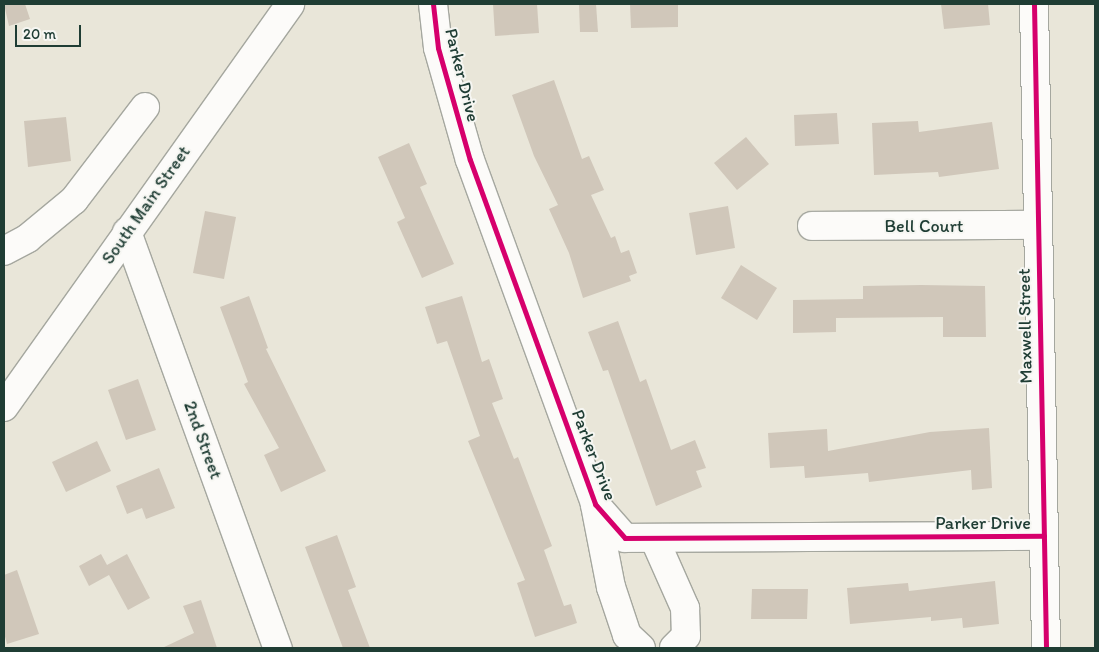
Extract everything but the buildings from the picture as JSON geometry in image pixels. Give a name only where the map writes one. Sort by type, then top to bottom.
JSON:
[{"type":"street","name":"South Main Street","points":[[4,406],[290,4]]},
{"type":"street","name":"Parker Drive","points":[[433,4],[438,48],[470,160],[595,504],[625,538],[1044,536]]},
{"type":"street","name":"Maxwell Street","points":[[1034,4],[1046,648]]},
{"type":"street","points":[[4,251],[28,238],[74,200],[145,107]]},
{"type":"street","name":"Bell Court","points":[[812,226],[1037,225]]},
{"type":"street","name":"2nd Street","points":[[128,232],[278,648]]},
{"type":"street","points":[[595,504],[611,587],[627,635],[641,648]]},
{"type":"street","points":[[654,538],[685,608],[686,636],[674,648]]},
{"type":"cycle path","points":[[433,4],[438,48],[470,160],[595,504],[625,538],[1044,536]]},
{"type":"cycle path","points":[[1034,4],[1046,648]]}]
